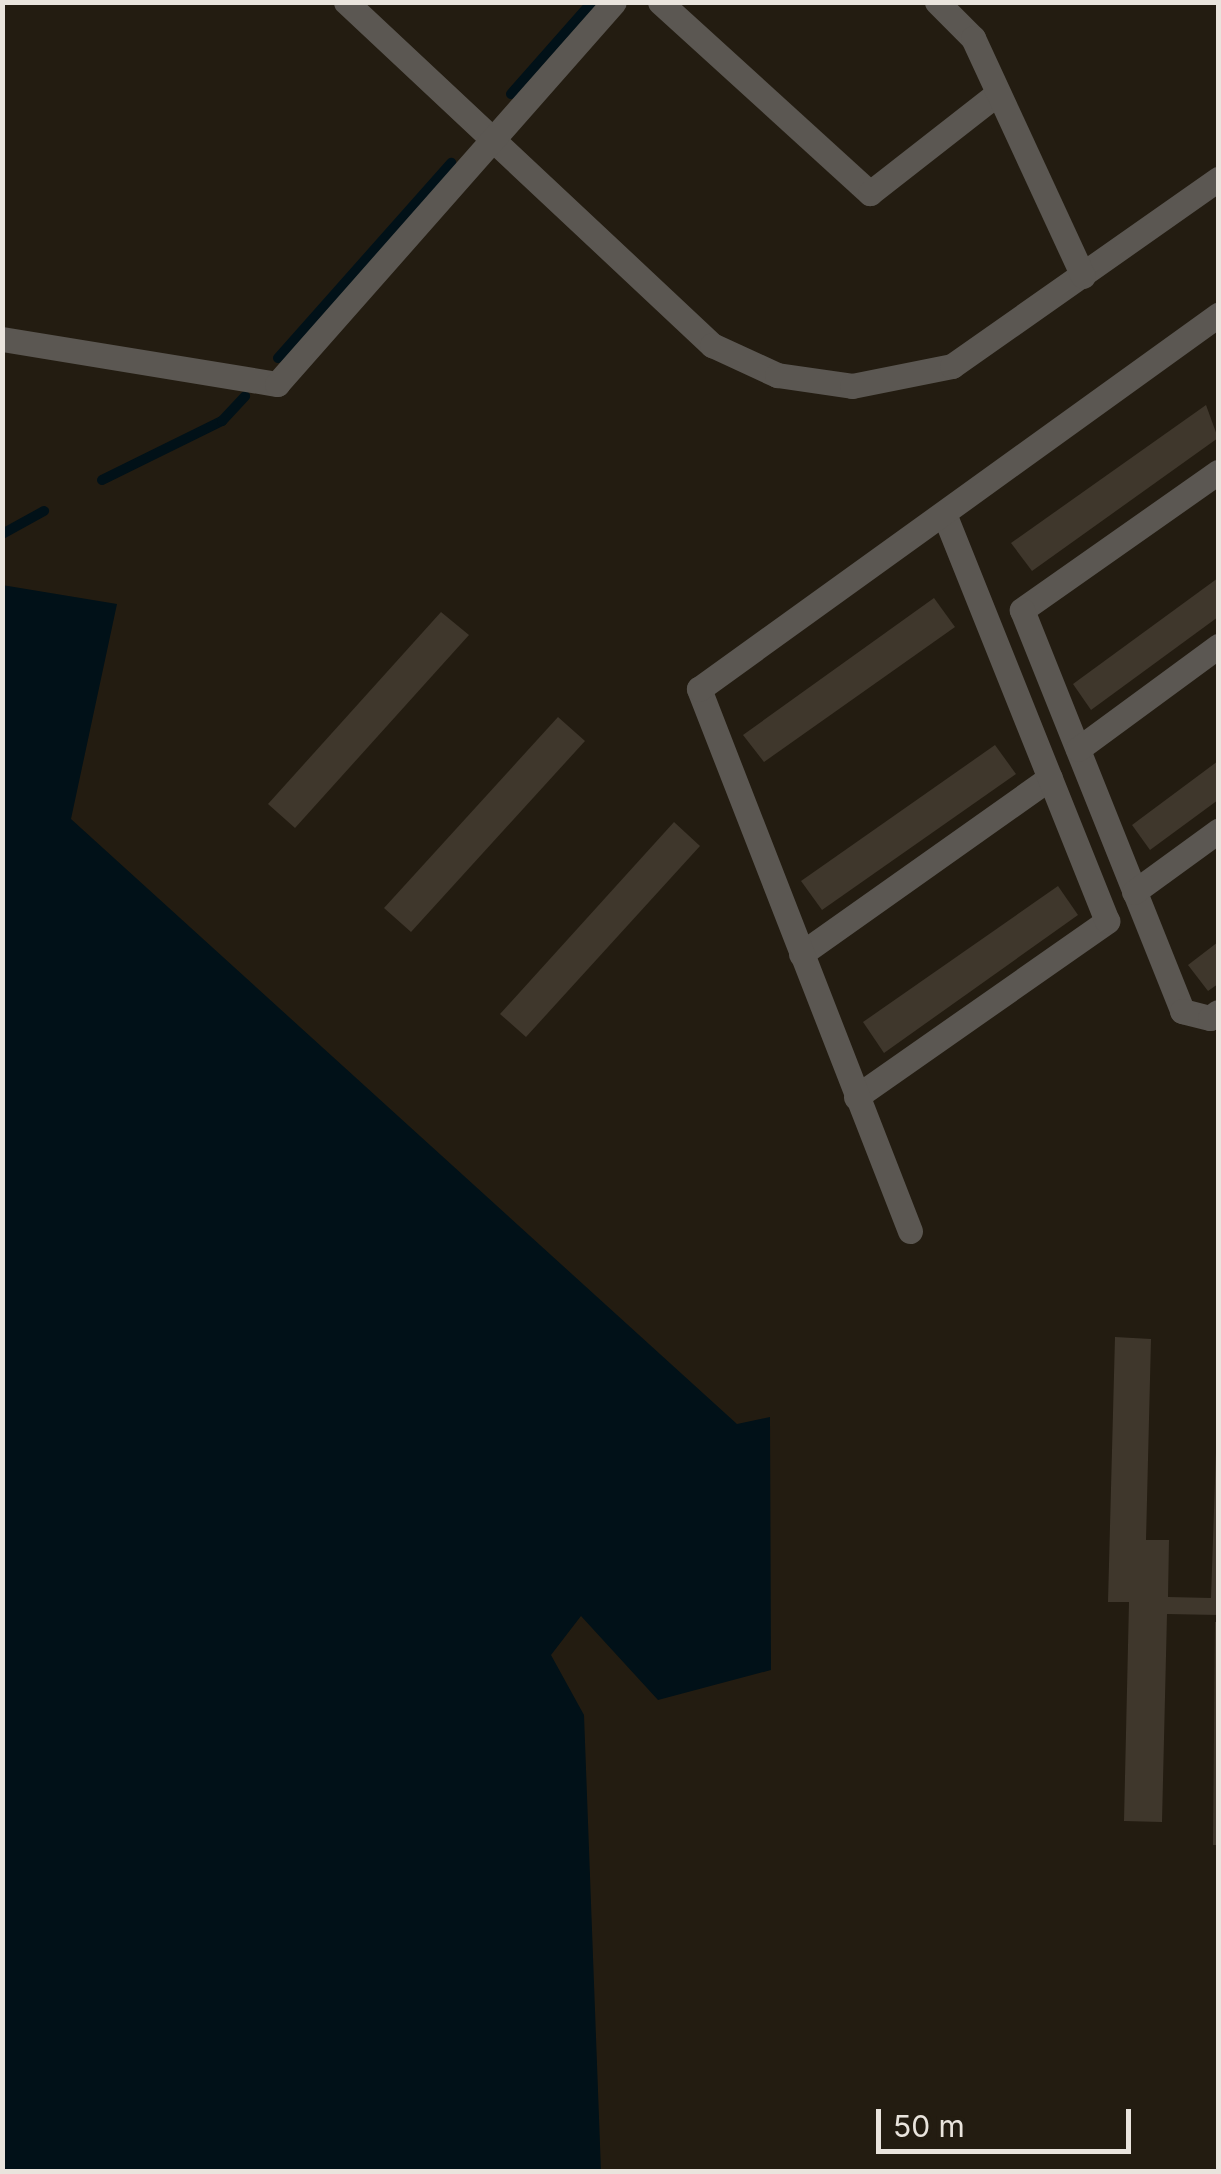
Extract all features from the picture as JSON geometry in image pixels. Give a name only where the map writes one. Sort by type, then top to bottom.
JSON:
[{"type":"street","points":[[346,2],[712,345],[776,375],[852,386],[952,366],[1218,179]]},
{"type":"street","points":[[2,339],[277,384],[491,135],[614,2]]},
{"type":"street","points":[[660,2],[870,193],[998,94]]},
{"type":"street","points":[[938,2],[974,38],[1084,276]]},
{"type":"street","points":[[910,1231],[698,690],[1216,324]]},
{"type":"street","points":[[1218,472],[1022,610],[1182,1011],[1210,1018],[1218,1012]]},
{"type":"street","points":[[856,1097],[1107,921],[944,514]]},
{"type":"street","points":[[1078,749],[1218,646]]},
{"type":"street","points":[[801,954],[1050,778]]},
{"type":"street","points":[[1134,892],[1218,832]]},
{"type":"shaded area","points":[[2,585],[117,604],[71,819],[737,1424],[770,1417],[771,1670],[658,1700],[581,1616],[551,1655],[584,1715],[601,2171],[3,2171]]},
{"type":"building","points":[[1206,405],[1218,438],[1032,571],[1011,543]]},
{"type":"building","points":[[1218,578],[1218,617],[1091,710],[1073,684]]},
{"type":"building","points":[[934,598],[955,627],[764,762],[743,735]]},
{"type":"building","points":[[441,612],[469,635],[295,828],[268,804]]},
{"type":"building","points":[[558,717],[585,741],[411,932],[384,908]]},
{"type":"building","points":[[995,745],[1016,774],[822,910],[801,881]]},
{"type":"building","points":[[1218,761],[1218,800],[1150,850],[1132,825]]},
{"type":"building","points":[[674,822],[700,846],[526,1037],[500,1014]]},
{"type":"building","points":[[1058,886],[1078,915],[884,1053],[863,1022]]},
{"type":"building","points":[[1218,942],[1218,984],[1208,991],[1188,965]]},
{"type":"building","points":[[1115,1337],[1151,1339],[1146,1540],[1169,1540],[1168,1597],[1211,1598],[1218,1393],[1218,1615],[1167,1614],[1162,1822],[1124,1821],[1129,1602],[1108,1602]]},
{"type":"building","points":[[1218,1622],[1218,1845],[1213,1845]]},
{"type":"waterway","points":[[511,94],[592,2]]},
{"type":"waterway","points":[[278,358],[451,163]]},
{"type":"waterway","points":[[102,480],[222,421],[245,396]]},
{"type":"waterway","points":[[2,534],[44,511]]}]
